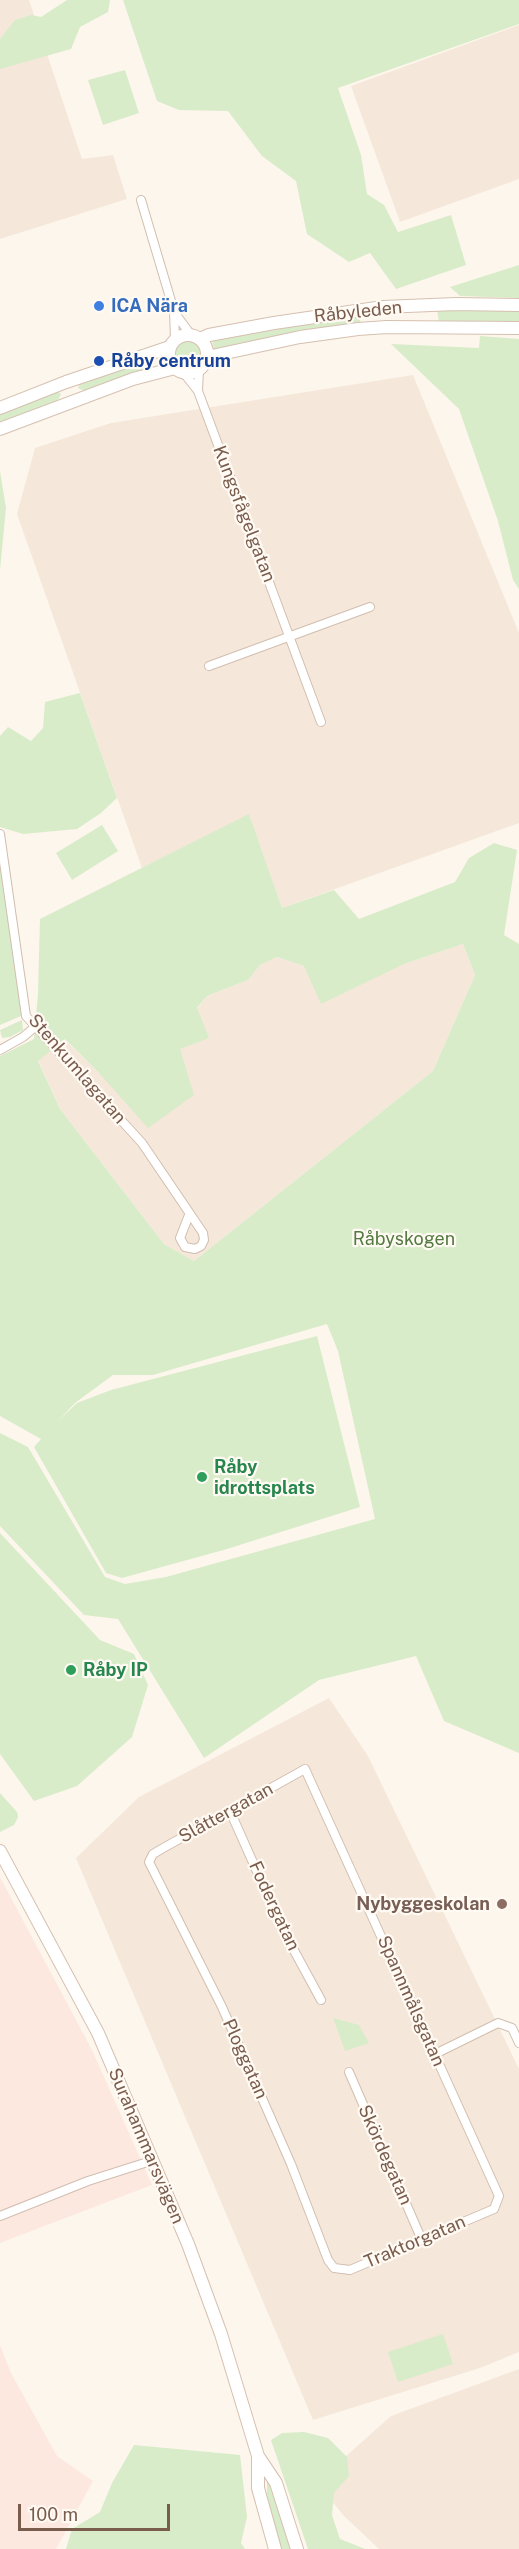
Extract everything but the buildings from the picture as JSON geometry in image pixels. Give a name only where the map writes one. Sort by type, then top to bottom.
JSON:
[{"type":"main road","name":"Råbyleden","points":[[0,408],[173,343],[182,336],[195,337],[383,307],[456,304],[519,305]]},
{"type":"main road","name":"Råbyleden","points":[[207,357],[300,337],[358,329],[387,327],[519,328]]},
{"type":"main road","points":[[0,429],[133,379],[179,370],[199,369],[207,357],[204,344],[195,337]]},
{"type":"main road","points":[[173,343],[170,357],[179,370]]},
{"type":"main road","name":"Surahammarsvägen","points":[[0,1851],[98,2033],[154,2160],[222,2334],[258,2456],[258,2488],[274,2549]]},
{"type":"main road","name":"Surahammarsvägen","points":[[258,2456],[276,2483],[297,2549]]},
{"type":"street","points":[[141,200],[174,311],[173,343]]},
{"type":"street","points":[[174,311],[195,337]]},
{"type":"street","name":"Kungsfågelgatan","points":[[198,391],[199,369]]},
{"type":"street","name":"Kungsfågelgatan","points":[[179,370],[198,391],[291,636],[321,722]]},
{"type":"street","points":[[209,666],[370,607]]},
{"type":"street","name":"Stenkumlagatan","points":[[0,834],[26,1016],[142,1143],[189,1215]]},
{"type":"street","points":[[0,1050],[23,1037],[34,1027]]},
{"type":"street","name":"Spannmålsgatan","points":[[303,1770],[305,1769],[499,2196],[498,2203]]},
{"type":"street","name":"Slåttergatan","points":[[150,1858],[165,1847],[303,1770]]},
{"type":"street","name":"Fodergatan","points":[[230,1811],[284,1932],[321,2000]]},
{"type":"street","name":"Ploggatan","points":[[150,1858],[149,1866],[206,1975],[247,2063],[332,2265]]},
{"type":"street","points":[[435,2054],[498,2023],[512,2028],[519,2043]]},
{"type":"street","name":"Skördegatan","points":[[349,2072],[421,2238]]},
{"type":"street","points":[[0,2216],[88,2181],[154,2160]]},
{"type":"street","name":"Traktorgatan","points":[[332,2265],[340,2271],[350,2270],[494,2209],[498,2203]]},
{"type":"shaded area","points":[[0,0],[29,0],[82,159],[113,155],[127,199],[0,239]]},
{"type":"shaded area","points":[[519,25],[519,179],[400,222],[351,86]]},
{"type":"shaded area","points":[[413,375],[519,633],[519,823],[282,908],[249,815],[142,868],[17,514],[35,448],[111,423]]},
{"type":"shaded area","points":[[463,944],[475,975],[433,1071],[194,1261],[164,1244],[60,1109],[38,1060],[64,1039],[100,1074],[180,1049],[197,1009],[207,996],[248,980],[260,965],[277,957],[304,966],[404,964]]},
{"type":"shaded area","points":[[329,1698],[368,1756],[519,2069],[519,2352],[480,2368],[313,2420],[76,1858],[139,1797]]},
{"type":"shaded area","points":[[0,1877],[92,2050],[152,2185],[0,2243]]},
{"type":"shaded area","points":[[0,2345],[11,2373],[57,2456],[93,2481],[56,2549],[0,2549]]},
{"type":"shaded area","points":[[519,2369],[519,2549],[379,2549],[344,2516],[326,2494],[335,2466],[391,2416]]},
{"type":"green space","points":[[67,0],[110,0],[108,12],[80,27],[71,49],[0,69],[0,39],[15,20],[31,15],[41,17]]},
{"type":"green space","points":[[123,0],[519,0],[519,24],[338,88],[361,155],[367,194],[384,205],[398,232],[451,215],[466,265],[396,289],[370,253],[349,262],[307,234],[296,181],[262,156],[228,111],[179,110],[157,101]]},
{"type":"green space","points":[[125,70],[139,113],[103,125],[88,80]]},
{"type":"green space","points":[[519,265],[519,298],[460,296],[450,287]]},
{"type":"green space","points":[[437,309],[519,310],[519,324],[439,322]]},
{"type":"green space","points":[[359,314],[361,325],[214,351],[212,340],[265,328]]},
{"type":"green space","points":[[480,336],[519,339],[519,589],[513,580],[498,521],[459,409],[391,344],[479,348]]},
{"type":"green space","points":[[188,340],[198,344],[202,354],[198,364],[188,368],[178,364],[174,354],[178,344]]},
{"type":"green space","points":[[141,361],[145,370],[84,391],[78,388],[80,382]]},
{"type":"green space","points":[[56,390],[61,394],[58,400],[0,423],[0,412]]},
{"type":"green space","points":[[0,471],[6,508],[0,570]]},
{"type":"green space","points":[[80,693],[117,798],[101,813],[77,829],[23,834],[0,827],[0,736],[8,727],[31,741],[43,728],[45,702]]},
{"type":"green space","name":"Råbyskogen","points":[[249,814],[282,908],[334,890],[359,919],[455,882],[469,858],[494,843],[517,850],[504,935],[519,944],[519,1753],[444,1721],[416,1656],[319,1680],[204,1758],[118,1619],[84,1615],[0,1526],[0,1433],[28,1447],[105,1577],[125,1584],[166,1577],[375,1519],[338,1351],[327,1324],[153,1375],[113,1375],[75,1403],[58,1421],[77,1403],[111,1390],[317,1336],[360,1507],[227,1549],[122,1578],[106,1573],[34,1447],[41,1439],[0,1416],[0,1056],[34,1039],[40,919]],"holes":[[[463,944],[475,975],[433,1071],[194,1261],[164,1244],[60,1109],[38,1061],[65,1039],[148,1128],[194,1095],[180,1049],[209,1038],[197,1008],[207,996],[248,980],[260,965],[277,957],[304,966],[321,1004],[404,964]]]},
{"type":"green space","points":[[102,825],[118,851],[72,880],[56,853]]},
{"type":"green space","points":[[0,857],[21,991],[21,1016],[0,1025]]},
{"type":"green space","points":[[22,1020],[23,1030],[10,1037],[2,1038],[0,1030]]},
{"type":"green space","name":"Råby IP","points":[[0,1533],[100,1640],[134,1654],[148,1685],[132,1737],[77,1786],[34,1801],[0,1754]]},
{"type":"green space","points":[[0,1793],[17,1812],[18,1817],[14,1825],[0,1832]]},
{"type":"green space","points":[[333,2018],[359,2025],[369,2043],[345,2051]]},
{"type":"green space","points":[[443,2334],[453,2364],[398,2382],[388,2352]]},
{"type":"green space","points":[[304,2432],[328,2438],[347,2457],[349,2476],[334,2493],[332,2515],[340,2539],[365,2549],[308,2549],[271,2440],[282,2433]]},
{"type":"green space","points":[[134,2445],[240,2455],[247,2517],[241,2543],[245,2549],[66,2549],[72,2529],[100,2512],[112,2483]]},
{"type":"green space","points":[[267,2478],[291,2549],[281,2549],[267,2494]]},
{"type":"place","name":"ICA Nära","points":[[99,306]]},
{"type":"place","name":"Råby centrum","points":[[99,361]]},
{"type":"place","name":"Råby idrottsplats","points":[[202,1477]]},
{"type":"place","name":"Råby IP","points":[[71,1670]]},
{"type":"place","name":"Nybyggeskolan","points":[[502,1904]]}]
